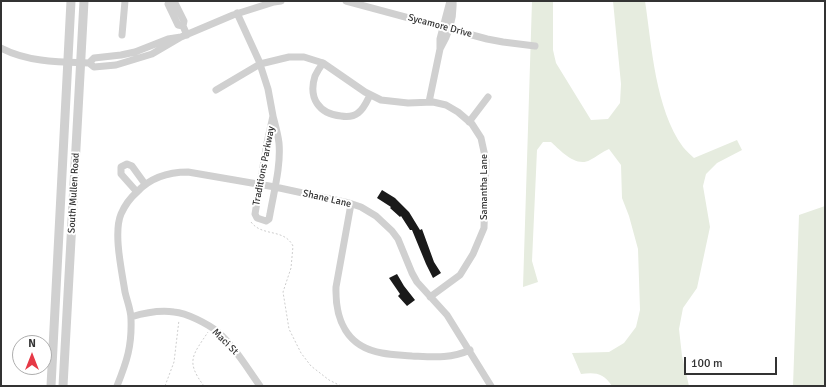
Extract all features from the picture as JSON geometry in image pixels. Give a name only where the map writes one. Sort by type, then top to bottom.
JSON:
[{"type":"street","name":"South Mullen Road","points":[[52,372],[71,1]]},
{"type":"street","name":"South Mullen Road","points":[[64,386],[85,63],[84,1]]},
{"type":"street","points":[[122,35],[125,1]]},
{"type":"street","points":[[169,1],[168,4],[178,25],[183,26]]},
{"type":"street","points":[[174,1],[184,21],[184,36]]},
{"type":"street","points":[[1,48],[23,57],[46,61],[85,63],[94,58],[136,55],[159,51],[184,36],[237,13],[281,1]]},
{"type":"street","name":"Sycamore Drive","points":[[346,1],[503,42],[535,46]]},
{"type":"street","points":[[429,102],[440,49],[445,40],[446,27],[453,11],[451,1]]},
{"type":"street","name":"Traditions Parkway","points":[[237,13],[260,64],[268,89],[279,143],[275,187],[269,219],[266,221],[260,220],[255,214],[259,184],[273,116]]},
{"type":"street","name":"Samantha Lane","points":[[216,90],[260,64],[289,57],[304,57],[323,63],[365,92],[381,100],[390,102],[429,102],[446,105],[458,112],[470,122],[481,138],[486,161],[484,228],[473,254],[460,275],[430,297]]},
{"type":"street","points":[[323,63],[315,75],[313,90],[314,99],[326,113],[348,117],[357,114],[363,109],[370,95]]},
{"type":"street","points":[[470,122],[488,97]]},
{"type":"street","points":[[137,192],[121,174],[121,167],[127,164],[132,166],[146,184]]},
{"type":"street","name":"Shane Lane","points":[[131,317],[125,292],[118,239],[120,215],[128,200],[146,184],[165,174],[177,172],[188,172],[275,187],[351,204],[361,207],[376,216],[398,239],[417,282],[447,315],[491,386]]},
{"type":"street","points":[[351,204],[336,287],[336,303],[339,320],[348,335],[365,347],[374,351],[388,354],[441,358],[456,356],[470,350]]},
{"type":"street","name":"Maci St","points":[[131,317],[146,312],[174,312],[201,321],[218,332],[238,354],[260,386]]},
{"type":"street","points":[[117,386],[128,359],[131,339],[131,317]]},
{"type":"street","points":[[52,372],[64,374]]},
{"type":"street","name":"South Mullen Road","points":[[51,386],[52,375]]},
{"type":"path","points":[[250,220],[257,229],[286,236],[292,244],[291,268],[284,292],[289,329],[301,353],[311,366],[329,380],[341,386]]},
{"type":"path","points":[[165,386],[174,362],[180,314]]},
{"type":"path","points":[[204,386],[197,377],[192,361],[193,355],[212,328]]},
{"type":"shaded area","points":[[532,1],[553,1],[553,50],[556,63],[591,120],[608,119],[620,103],[621,84],[613,1],[645,1],[656,77],[666,114],[683,147],[694,158],[737,140],[742,150],[717,163],[706,174],[703,186],[710,227],[697,288],[683,308],[679,329],[682,356],[689,386],[612,386],[606,378],[599,374],[581,374],[572,353],[609,352],[624,343],[636,327],[640,310],[638,249],[629,216],[622,198],[621,165],[609,149],[585,162],[574,160],[551,142],[543,142],[537,150],[532,261],[538,282],[523,287]]},
{"type":"shaded area","points":[[825,206],[825,386],[793,386],[799,215]]},
{"type":"building","points":[[382,190],[395,198],[409,212],[420,230],[422,229],[434,262],[441,273],[433,278],[412,230],[410,230],[401,216],[400,217],[390,208],[391,207],[377,198]]},
{"type":"building","points":[[397,274],[415,300],[407,306],[398,296],[400,294],[389,278]]}]
